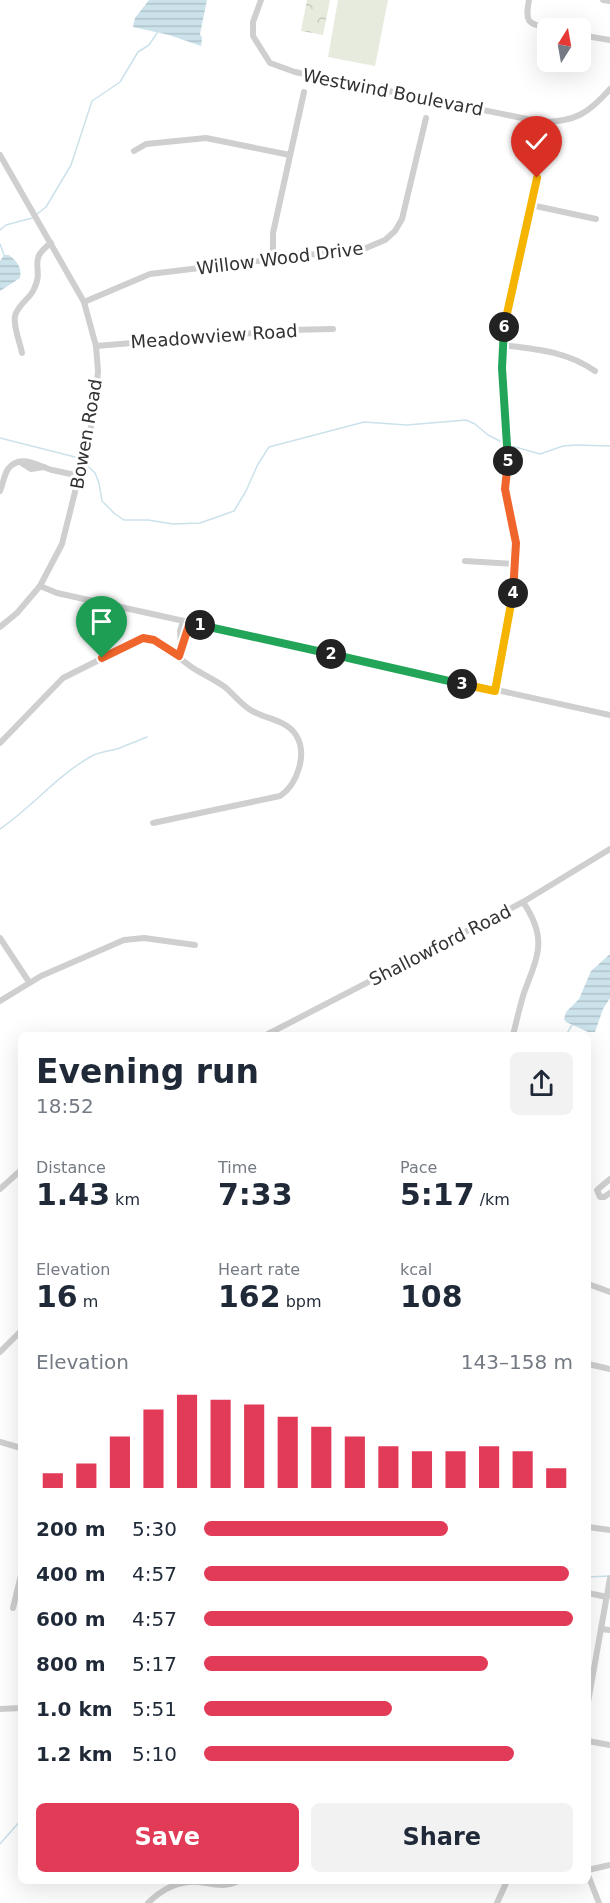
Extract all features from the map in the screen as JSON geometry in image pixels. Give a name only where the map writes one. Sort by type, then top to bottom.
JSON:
[{"type":"street","name":"Westwind Boulevard","points":[[261,0],[253,22],[253,36],[270,63],[295,72],[542,122],[557,122],[589,111],[610,89]]},
{"type":"street","points":[[529,0],[526,14],[528,20],[537,26]]},
{"type":"street","points":[[603,0],[610,1]]},
{"type":"street","points":[[591,37],[610,40]]},
{"type":"street","points":[[273,260],[273,233],[304,92]]},
{"type":"street","name":"Willow Wood Drive","points":[[84,302],[150,274],[366,248],[380,243],[390,236],[405,213],[426,118]]},
{"type":"street","points":[[134,151],[146,144],[206,138],[290,155]]},
{"type":"street","points":[[495,691],[516,564],[515,531],[505,489],[509,453],[502,345],[542,153]]},
{"type":"street","name":"Bowen Road","points":[[0,627],[17,613],[40,586],[62,544],[80,476],[96,397],[98,371],[96,346],[84,302],[1,160]]},
{"type":"street","points":[[531,205],[596,219]]},
{"type":"street","points":[[22,353],[15,322],[16,314],[22,303],[34,291],[38,280],[39,253],[51,243]]},
{"type":"street","name":"Meadowview Road","points":[[96,346],[290,330],[333,329]]},
{"type":"street","points":[[502,345],[559,353],[578,360],[595,371]]},
{"type":"street","points":[[0,491],[7,470],[20,462],[31,469],[45,467],[80,476]]},
{"type":"street","points":[[465,561],[516,564]]},
{"type":"street","points":[[40,586],[183,621],[610,715]]},
{"type":"street","points":[[181,647],[180,631],[183,621]]},
{"type":"street","points":[[179,656],[190,622]]},
{"type":"street","points":[[0,743],[63,678],[134,641],[148,638],[225,687],[250,709],[288,726],[298,739],[301,755],[294,781],[280,796],[153,823]]},
{"type":"street","name":"Shallowford Road","points":[[272,1032],[523,902],[610,849]]},
{"type":"street","points":[[514,1032],[519,1008],[536,965],[538,952],[536,925],[523,902]]},
{"type":"street","points":[[0,938],[29,982]]},
{"type":"street","points":[[0,1001],[29,982],[124,940],[144,938],[195,945]]},
{"type":"street","points":[[0,1190],[18,1173]]},
{"type":"street","points":[[610,1179],[597,1190],[600,1197],[610,1193]]},
{"type":"street","points":[[591,1285],[610,1292]]},
{"type":"street","points":[[0,1352],[18,1334]]},
{"type":"street","points":[[591,1365],[610,1369]]},
{"type":"street","points":[[0,1442],[18,1447]]},
{"type":"street","points":[[591,1527],[610,1530]]},
{"type":"street","points":[[591,1685],[610,1578]]},
{"type":"street","points":[[14,1608],[18,1589]]},
{"type":"street","points":[[591,1593],[607,1596]]},
{"type":"street","points":[[601,1629],[610,1630]]},
{"type":"street","points":[[0,1708],[18,1708]]},
{"type":"street","points":[[591,1742],[610,1745]]},
{"type":"street","points":[[591,1869],[610,1865]]},
{"type":"street","points":[[591,1883],[599,1903]]},
{"type":"street","points":[[148,1903],[174,1884]]},
{"type":"street","points":[[497,1903],[506,1884]]},
{"type":"green space","points":[[307,0],[330,0],[323,35],[301,31]]},
{"type":"green space","points":[[338,0],[388,0],[375,66],[328,57]]},
{"type":"water","points":[[149,0],[207,0],[200,34],[201,46],[169,35],[133,27],[135,18]]},
{"type":"water","points":[[4,255],[9,255],[18,265],[20,278],[0,291],[0,261]]},
{"type":"water","points":[[610,954],[610,998],[603,1009],[595,1032],[588,1032],[564,1019],[566,1012],[579,999],[591,971]]},
{"type":"waterway","points":[[36,215],[46,207],[71,165],[92,101],[120,82],[138,52],[149,45],[157,33]]},
{"type":"waterway","points":[[0,230],[6,225],[32,218]]},
{"type":"waterway","points":[[0,244],[4,255]]},
{"type":"waterway","points":[[85,463],[95,473],[102,501],[124,520],[148,520],[173,524],[200,523],[234,511],[269,447],[364,422],[407,425],[466,420],[504,443]]},
{"type":"waterway","points":[[0,438],[81,460]]},
{"type":"waterway","points":[[512,446],[540,454],[563,446],[610,446]]},
{"type":"waterway","points":[[0,829],[67,773],[90,757],[147,737]]},
{"type":"waterway","points":[[568,1032],[572,1025]]},
{"type":"waterway","points":[[591,1577],[609,1576]]},
{"type":"waterway","points":[[0,1844],[18,1823]]},
{"type":"route","points":[[102,658],[143,638],[154,640],[179,656],[190,622],[495,691],[514,588],[516,564],[515,531],[505,489],[509,453],[502,345],[537,178]]}]
